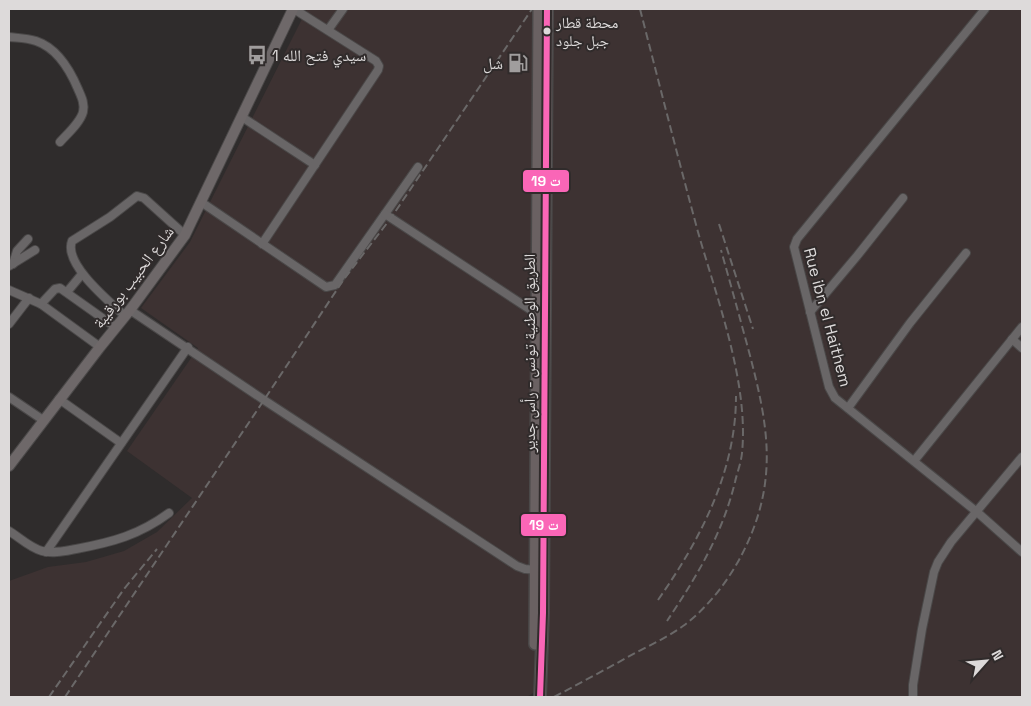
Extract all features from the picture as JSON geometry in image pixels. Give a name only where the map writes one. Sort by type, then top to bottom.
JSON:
[{"type":"main road","name":"شارع الحبيب بورقيبة","points":[[11,458],[128,313],[185,235],[294,9]]},
{"type":"main road","name":"الطريق الوطنية تونس - رأس جدير","points":[[539,9],[541,316]]},
{"type":"main road","name":"الطريق الوطنية تونس - رأس جدير","points":[[540,697],[541,316],[547,9]]},
{"type":"main road","name":"الطريق الوطنية تونس - رأس جدير","points":[[534,697],[539,570]]},
{"type":"street","points":[[262,244],[379,66],[376,61],[294,9]]},
{"type":"street","points":[[328,30],[343,9]]},
{"type":"street","name":"Rue ibn el Haithem","points":[[985,9],[797,239],[794,252],[831,393],[978,512],[1022,552]]},
{"type":"street","points":[[9,37],[34,40],[51,49],[67,66],[73,76],[83,100],[83,112],[60,142]]},
{"type":"street","points":[[242,117],[315,165]]},
{"type":"street","points":[[201,202],[326,287],[330,287],[335,285],[418,167]]},
{"type":"street","points":[[185,235],[144,198],[138,196],[110,217],[72,241],[71,244],[74,258],[82,274],[128,313],[188,347],[267,402],[518,566],[539,570]]},
{"type":"street","points":[[810,312],[903,198]]},
{"type":"street","points":[[385,214],[541,316]]},
{"type":"street","points":[[11,265],[18,251],[28,239]]},
{"type":"street","points":[[11,265],[34,250]]},
{"type":"street","points":[[848,408],[910,323],[966,253]]},
{"type":"street","points":[[67,292],[82,274]]},
{"type":"street","points":[[41,304],[55,289],[60,288],[116,327]]},
{"type":"street","points":[[9,290],[41,304],[100,347]]},
{"type":"street","points":[[9,324],[29,298]]},
{"type":"street","points":[[914,461],[1022,327]]},
{"type":"street","points":[[1012,339],[1022,348]]},
{"type":"street","points":[[46,552],[188,347]]},
{"type":"street","points":[[9,397],[43,420]]},
{"type":"street","points":[[58,399],[121,443]]},
{"type":"street","points":[[913,697],[913,685],[934,572],[942,554],[1022,457]]},
{"type":"street","points":[[9,531],[39,550],[46,552],[71,550],[130,536],[152,526],[169,513]]},
{"type":"shaded area","points":[[307,9],[1022,9],[1022,697],[543,697],[542,687],[527,697],[9,697],[9,581],[48,567],[86,562],[124,551],[157,532],[192,498],[127,451],[198,348],[141,308],[190,242]]},
{"type":"railway","points":[[65,697],[344,279],[391,218],[532,9]]},
{"type":"railway","points":[[640,9],[698,232],[730,341],[741,398],[743,426],[741,460],[723,520],[698,571],[667,621]]},
{"type":"railway","points":[[719,224],[753,329]]},
{"type":"railway","points":[[554,697],[667,637],[683,626],[707,604],[728,578],[752,532],[761,506],[765,480],[767,455],[765,430],[748,348],[721,250]]},
{"type":"railway","points":[[658,600],[688,554],[713,504],[730,452],[736,396]]},
{"type":"railway","points":[[49,697],[124,589],[157,549]]},
{"type":"transit line","points":[[540,697],[543,613],[547,9]]},
{"type":"place","name":"محطة قطار جبل جلود","points":[[547,31]]},
{"type":"place","name":"سيدي فتح الله 1","points":[[257,55]]},
{"type":"place","name":"شل","points":[[518,63]]}]
